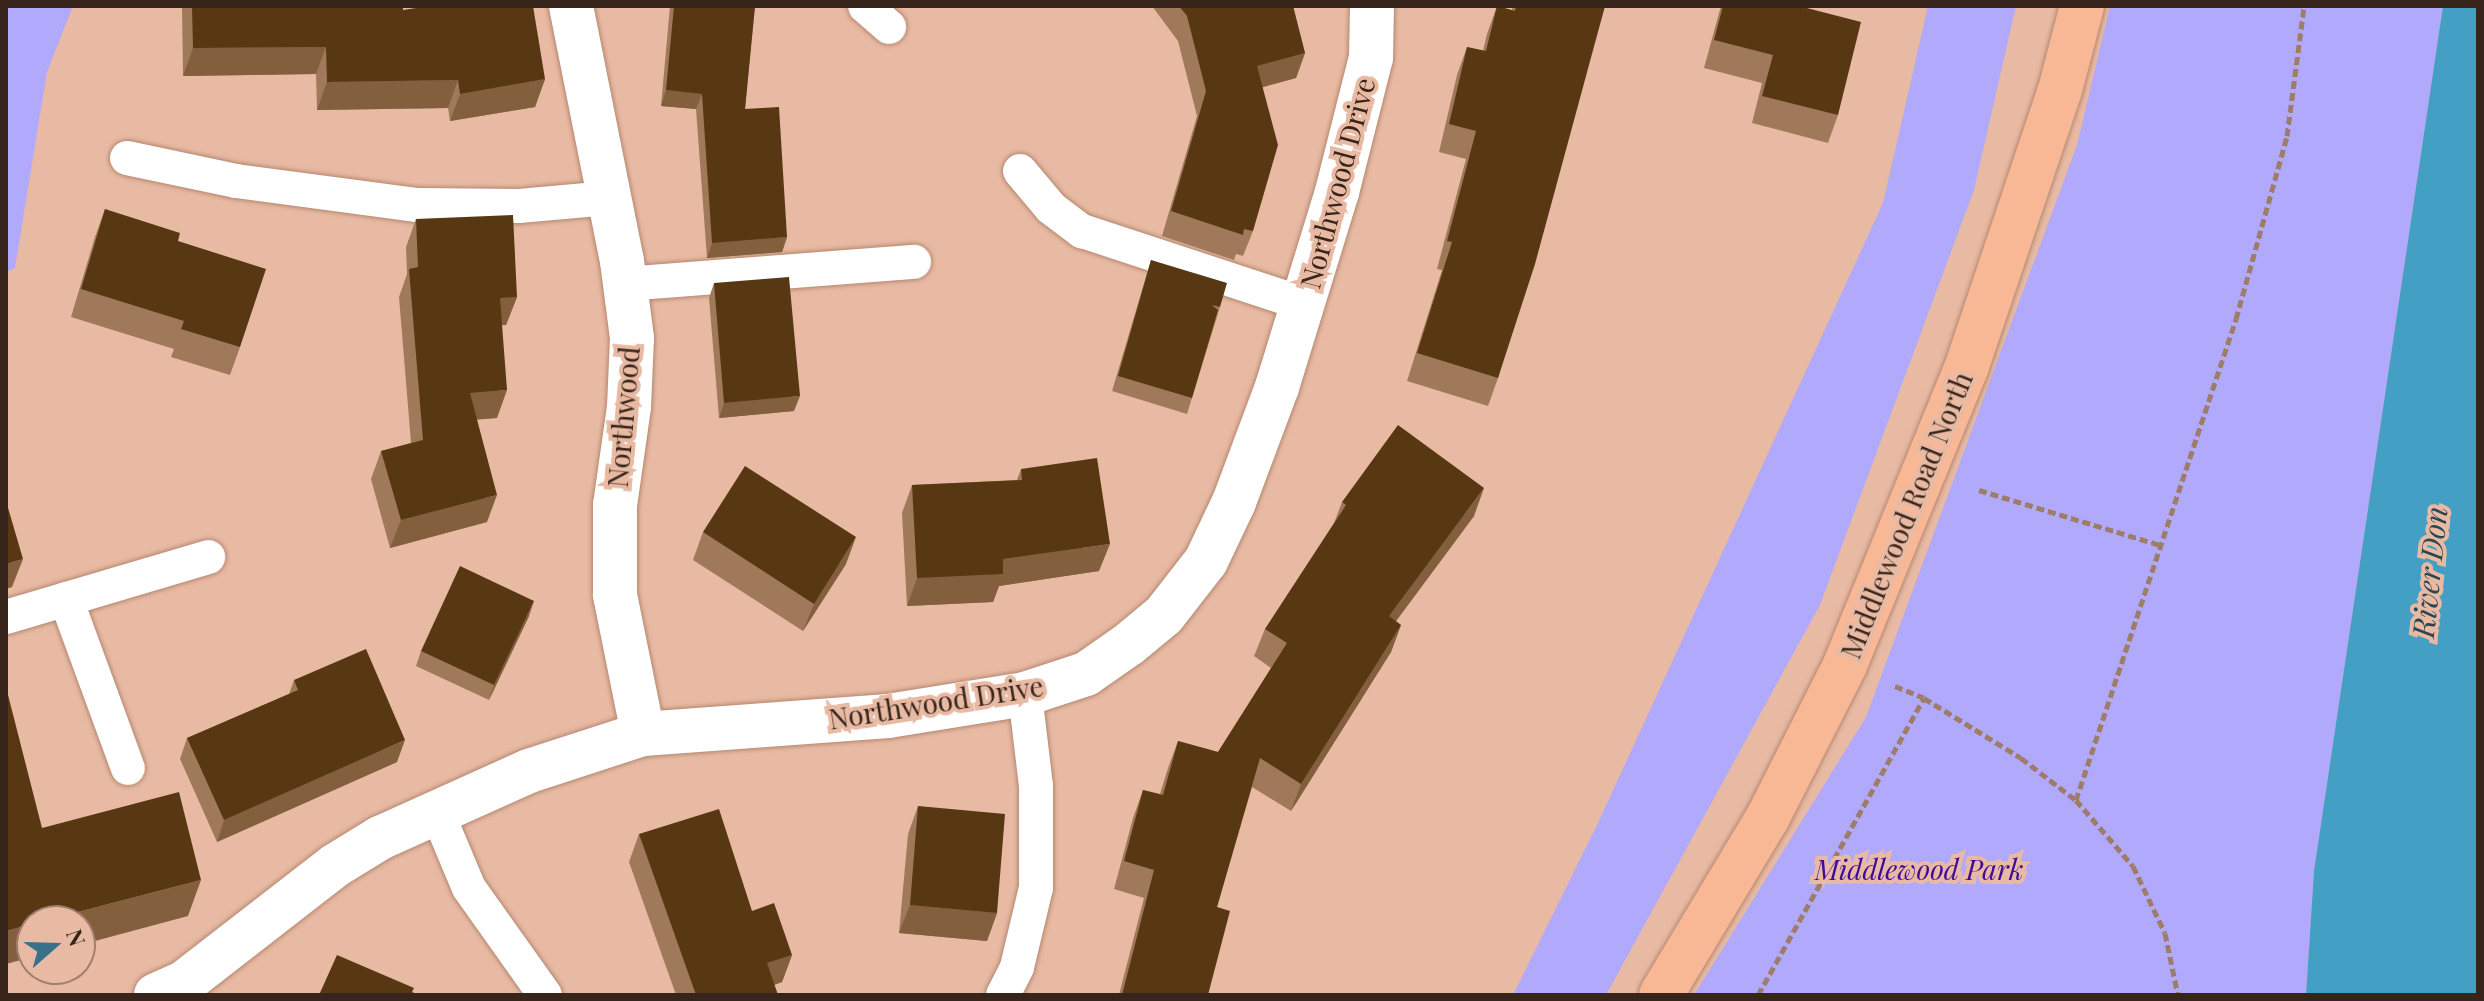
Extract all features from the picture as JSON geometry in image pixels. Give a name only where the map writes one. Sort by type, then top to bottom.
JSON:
[{"type":"main road","name":"Middlewood Road North","points":[[1661,995],[1768,817],[1845,665],[1966,369],[2060,90],[2082,6]]},
{"type":"street","name":"Northwood","points":[[571,6],[625,284],[631,352],[615,505],[615,595],[643,734]]},
{"type":"street","name":"Northwood Drive","points":[[156,995],[185,982],[242,942],[336,865],[437,812],[529,771],[643,734],[888,716],[1025,694],[1086,674],[1129,644],[1164,615],[1206,561],[1234,502],[1304,304],[1371,58],[1372,6]]},
{"type":"lane","points":[[127,158],[236,181],[417,205],[519,206],[609,198]]},
{"type":"lane","points":[[1020,171],[1051,208],[1082,231],[1304,304]]},
{"type":"lane","points":[[625,284],[914,262]]},
{"type":"lane","points":[[6,617],[208,557]]},
{"type":"lane","points":[[66,599],[128,768]]},
{"type":"lane","points":[[1003,995],[1017,967],[1036,888],[1036,786],[1025,694]]},
{"type":"lane","points":[[437,812],[469,888],[545,995]]},
{"type":"path","points":[[2076,800],[2236,319],[2287,136],[2304,6]]},
{"type":"path","points":[[1924,473],[2160,545]]},
{"type":"path","points":[[1845,665],[1924,698],[2076,800],[2133,866],[2165,933],[2178,995]]},
{"type":"path","points":[[1758,995],[1924,698]]},
{"type":"green space","points":[[6,6],[73,6],[47,72],[15,268],[6,272]]},
{"type":"green space","points":[[1928,6],[2016,6],[1974,190],[1820,605],[1606,995],[1513,995],[1598,823],[1883,203]]},
{"type":"green space","name":"Middlewood Park","points":[[2110,6],[2443,6],[2314,871],[2306,995],[1694,995],[1866,717],[2077,145]]},
{"type":"water","name":"River Don","points":[[2443,6],[2478,6],[2478,995],[2306,995],[2314,871]]},
{"type":"building","points":[[192,6],[403,6],[403,10],[429,6],[533,6],[545,79],[460,94],[458,80],[327,82],[326,47],[193,48]]},
{"type":"building","points":[[674,6],[755,6],[745,109],[779,107],[787,237],[712,243],[702,94],[666,90]]},
{"type":"building","points":[[1179,6],[1293,6],[1305,53],[1257,66],[1278,145],[1253,231],[1244,229],[1243,235],[1171,211],[1206,91],[1187,16]]},
{"type":"building","points":[[1497,6],[1515,11],[1516,6],[1605,6],[1535,264],[1498,378],[1417,353],[1452,242],[1447,241],[1476,131],[1449,124],[1467,47],[1486,51]]},
{"type":"building","points":[[1723,6],[1799,6],[1861,22],[1838,115],[1762,96],[1773,55],[1714,40]]},
{"type":"building","points":[[105,209],[180,233],[178,241],[266,269],[240,347],[181,329],[184,321],[81,289]]},
{"type":"building","points":[[513,215],[517,297],[500,298],[507,390],[470,393],[497,495],[401,520],[381,451],[423,440],[409,269],[418,267],[416,219]]},
{"type":"building","points":[[1151,260],[1227,283],[1220,307],[1212,305],[1218,310],[1192,398],[1118,376]]},
{"type":"building","points":[[789,277],[800,396],[724,403],[714,283]]},
{"type":"building","points":[[1398,425],[1484,488],[1389,616],[1401,625],[1301,784],[1260,758],[1217,907],[1230,911],[1208,995],[1122,995],[1154,870],[1124,861],[1143,790],[1163,795],[1178,741],[1218,752],[1287,643],[1265,629],[1346,505],[1342,502]]},
{"type":"building","points":[[1097,458],[1110,544],[1003,559],[1003,574],[917,578],[912,485],[1022,480],[1021,469]]},
{"type":"building","points":[[745,466],[856,537],[814,604],[703,532]]},
{"type":"building","points":[[6,501],[23,559],[6,564]]},
{"type":"building","points":[[460,566],[534,601],[494,685],[421,651]]},
{"type":"building","points":[[366,649],[405,740],[224,820],[187,738],[298,690],[294,680]]},
{"type":"building","points":[[6,687],[42,828],[179,792],[201,880],[96,907],[16,905],[16,928],[6,931]]},
{"type":"building","points":[[918,806],[1005,814],[997,913],[910,905]]},
{"type":"building","points":[[719,809],[752,911],[774,903],[792,955],[767,963],[778,995],[696,995],[639,834]]},
{"type":"building","points":[[337,955],[414,988],[412,992],[419,995],[319,995]]}]
